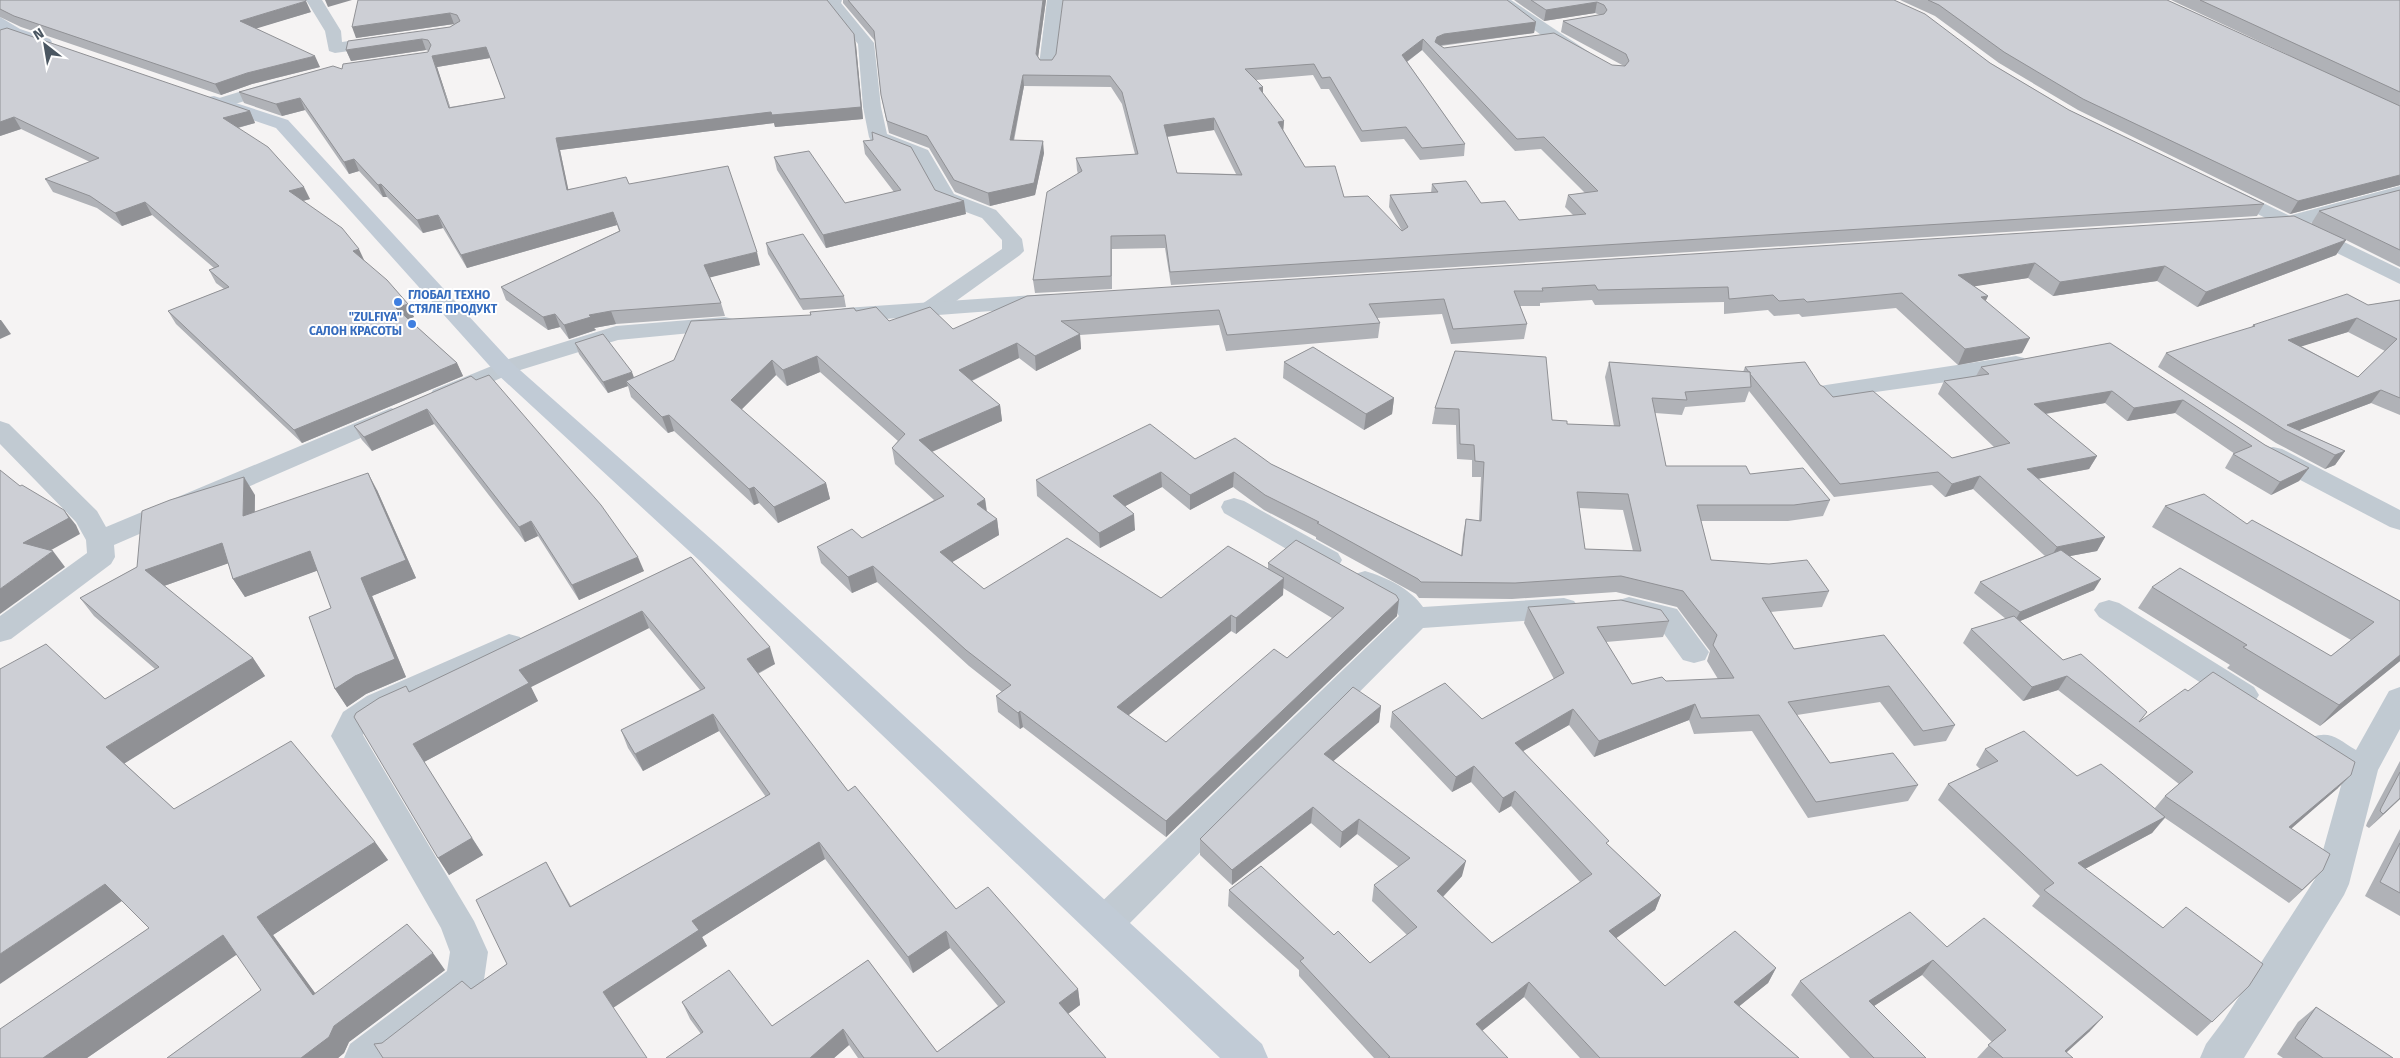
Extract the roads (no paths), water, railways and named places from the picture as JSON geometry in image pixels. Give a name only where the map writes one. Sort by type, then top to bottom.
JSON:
[{"type":"main road","points":[[5,30],[70,51]]},
{"type":"main road","points":[[193,94],[282,124],[504,368],[697,560],[1105,923],[1248,1058]]},
{"type":"street","points":[[314,0],[314,3],[334,31],[336,56],[399,39]]},
{"type":"street","points":[[834,0],[833,3],[866,43],[872,107],[878,137],[921,154],[946,198],[989,214],[1012,239],[1013,251],[930,309]]},
{"type":"street","points":[[1047,65],[1055,0]]},
{"type":"street","points":[[1501,0],[1547,32],[1593,58]]},
{"type":"street","points":[[1526,41],[1568,24]]},
{"type":"street","points":[[222,103],[259,90],[294,81]]},
{"type":"street","points":[[2211,184],[2400,277]]},
{"type":"street","points":[[2240,225],[2289,222],[2400,192]]},
{"type":"street","points":[[822,317],[1069,300]]},
{"type":"street","points":[[100,540],[504,368],[616,333],[743,323]]},
{"type":"street","points":[[1826,392],[1961,373],[2039,359]]},
{"type":"street","points":[[0,429],[87,517],[100,540],[101,558],[0,631]]},
{"type":"street","points":[[2250,441],[2400,521]]},
{"type":"street","points":[[1234,507],[1405,603],[1415,618]]},
{"type":"street","points":[[1105,923],[1415,618],[1616,604],[1667,616],[1694,652]]},
{"type":"street","points":[[2109,610],[2269,711]]},
{"type":"street","points":[[364,1058],[465,980],[470,952],[456,922],[347,736],[354,721],[378,705],[540,631]]},
{"type":"street","points":[[2220,1058],[2238,1033],[2331,884],[2362,770],[2400,699]]},
{"type":"street","points":[[2303,733],[2362,770]]},
{"type":"place","name":"ГЛОБАЛ ТЕХНО СТЯЛЕ ПРОДУКТ","points":[[398,302]]},
{"type":"place","name":"\"ZULFIYA\" САЛОН КРАСОТЫ","points":[[412,324]]}]
